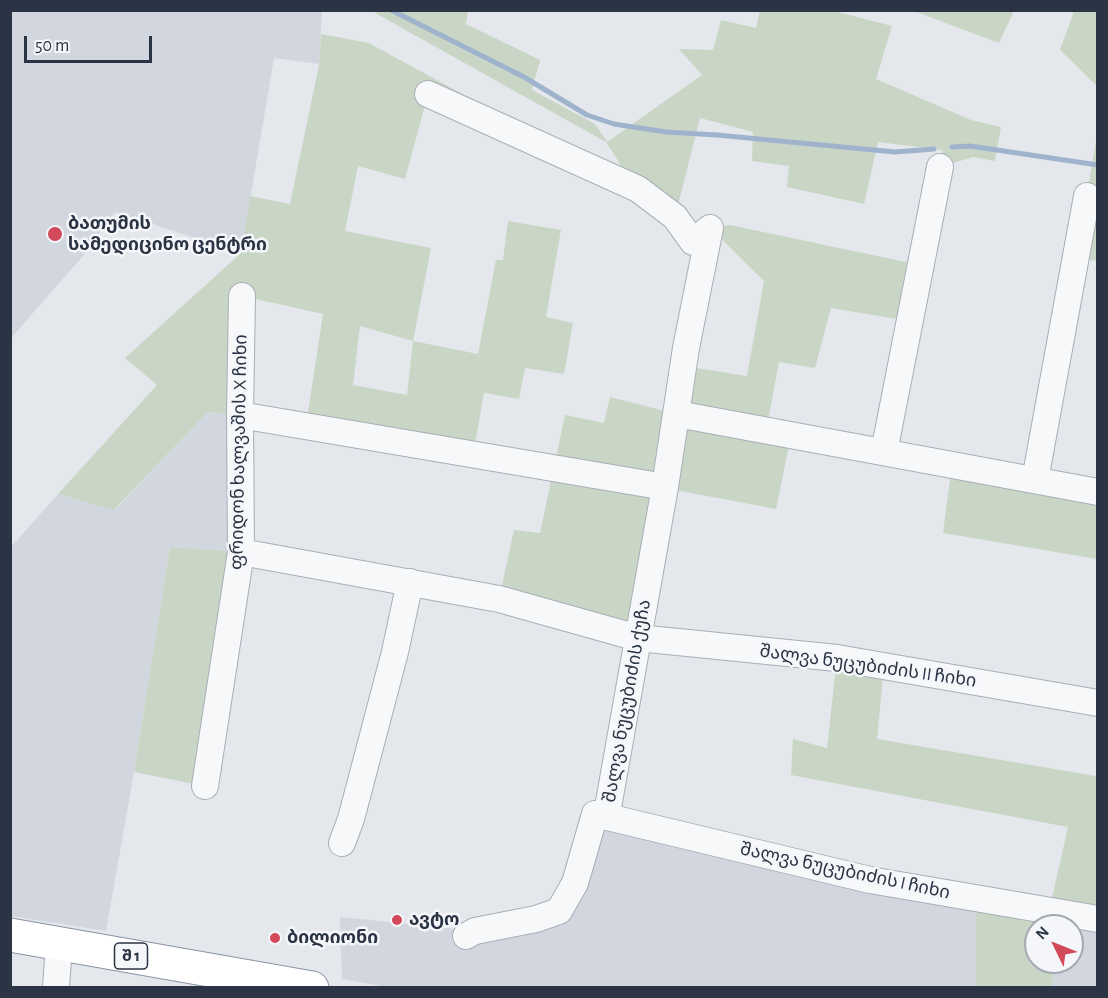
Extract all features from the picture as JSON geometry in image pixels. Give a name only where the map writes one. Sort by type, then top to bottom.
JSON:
[{"type":"highway","name":"შ 1","points":[[10,935],[59,943],[202,978],[312,987]]},
{"type":"street","name":"შალვა ნუცუბიძის ქუჩა","points":[[428,94],[638,189],[675,217],[693,242],[710,228],[686,348],[665,487],[607,813],[595,814],[575,883],[559,911],[536,919],[475,930],[466,936]]},
{"type":"street","points":[[884,453],[940,167]]},
{"type":"street","points":[[1035,480],[1087,196]]},
{"type":"street","name":"ფრიდონ ხალვაშის X ჩიხი","points":[[205,786],[241,552],[240,415],[243,296]]},
{"type":"street","points":[[677,414],[1098,492]]},
{"type":"street","points":[[240,415],[665,487]]},
{"type":"street","name":"შალვა ნუცუბიძის II ჩიხი","points":[[241,552],[499,599],[638,638],[837,658],[1098,703]]},
{"type":"street","points":[[342,843],[351,819],[395,652],[410,582]]},
{"type":"street","name":"შალვა ნუცუბიძის I ჩიხი","points":[[595,814],[870,880],[1098,919]]},
{"type":"street","points":[[56,987],[59,943]]},
{"type":"shaded area","points":[[11,11],[322,11],[319,64],[274,58],[241,253],[115,212],[83,256],[11,338]]},
{"type":"shaded area","points":[[208,412],[240,415],[241,552],[170,547],[106,931],[11,916],[11,547],[58,494],[115,510]]},
{"type":"shaded area","points":[[595,814],[976,898],[976,987],[388,987],[342,979],[340,917],[475,931],[559,911]]},
{"type":"shaded area","points":[[1084,917],[1097,919],[1097,987],[1051,988],[1054,974],[1084,974]]},
{"type":"green space","points":[[760,10],[834,11],[892,26],[876,79],[971,120],[1001,127],[995,161],[973,157],[940,167],[943,150],[878,142],[864,204],[787,187],[789,166],[752,161],[753,132],[700,118],[675,217],[428,94],[405,179],[358,166],[345,231],[431,248],[413,341],[478,354],[496,260],[503,260],[508,221],[561,230],[546,317],[573,323],[564,374],[525,368],[519,399],[484,393],[473,455],[306,426],[323,314],[243,296],[240,415],[208,412],[114,510],[58,494],[157,385],[125,358],[241,253],[250,196],[290,204],[319,65],[321,34],[369,43],[636,189],[606,142],[375,11],[468,11],[466,24],[540,60],[532,90],[595,124],[607,142],[702,75],[679,49],[713,50],[721,20],[756,28]],"holes":[[[360,326],[413,341],[407,395],[353,385]]]},
{"type":"green space","points":[[1014,10],[999,43],[914,11]]},
{"type":"green space","points":[[1074,11],[1097,11],[1097,86],[1060,50]]},
{"type":"green space","points":[[1097,135],[1097,261],[1076,258]]},
{"type":"green space","points":[[730,225],[920,265],[909,321],[831,308],[815,368],[779,362],[766,431],[791,436],[776,509],[665,488],[638,638],[499,599],[514,530],[540,533],[565,415],[604,423],[610,397],[677,414],[684,366],[747,376],[764,281],[710,228]]},
{"type":"green space","points":[[952,465],[1097,492],[1097,559],[943,533]]},
{"type":"green space","points":[[170,547],[241,552],[205,786],[134,772]]},
{"type":"green space","points":[[837,658],[884,666],[877,739],[1096,776],[1097,766],[1097,919],[1084,917],[1084,914],[1024,914],[1024,974],[1054,974],[1051,987],[976,987],[976,898],[1049,911],[1068,827],[791,775],[793,739],[827,748]]},
{"type":"waterway","points":[[391,10],[524,77],[587,115],[614,124],[666,132],[895,152],[934,149]]},
{"type":"waterway","points":[[952,147],[970,146],[1098,165]]},
{"type":"place","name":"ბათუმის სამედიცინო ცენტრი","points":[[55,234]]},
{"type":"place","name":"ავტო","points":[[397,920]]},
{"type":"place","name":"ბილიონი","points":[[275,938]]}]
